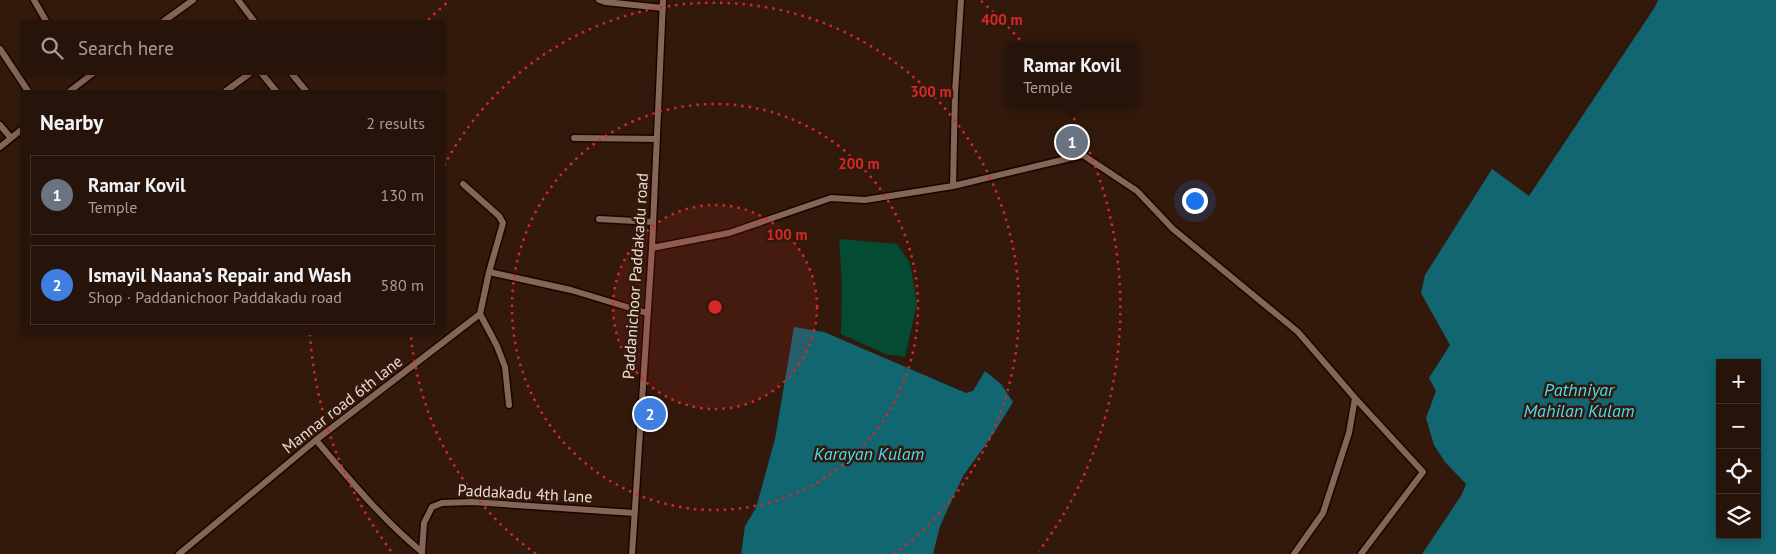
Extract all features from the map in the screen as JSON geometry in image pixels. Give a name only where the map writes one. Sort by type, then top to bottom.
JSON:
[{"type":"street","points":[[34,0],[45,20]]},
{"type":"street","points":[[165,20],[193,0]]},
{"type":"street","points":[[238,0],[253,20]]},
{"type":"street","points":[[599,0],[663,8]]},
{"type":"street","name":"Paddanichoor Paddakadu road","points":[[632,554],[652,248],[663,0]]},
{"type":"street","points":[[953,186],[955,94],[961,0]]},
{"type":"street","points":[[0,48],[27,90]]},
{"type":"street","points":[[227,90],[249,75]]},
{"type":"street","points":[[263,75],[275,90]]},
{"type":"street","points":[[293,75],[305,90]]},
{"type":"street","points":[[71,90],[83,76]]},
{"type":"street","points":[[0,125],[11,138]]},
{"type":"street","points":[[0,147],[20,131]]},
{"type":"street","points":[[574,138],[657,139]]},
{"type":"street","points":[[652,248],[729,232],[831,198],[865,200],[953,186],[1083,154],[1137,191],[1173,229],[1298,332],[1423,472],[1361,554]]},
{"type":"street","points":[[463,184],[499,216],[503,223],[489,272],[480,314],[497,346],[505,367],[509,405]]},
{"type":"street","points":[[599,220],[653,222]]},
{"type":"street","points":[[489,272],[571,290],[647,313]]},
{"type":"street","name":"Mannar road 6th lane","points":[[179,554],[316,440],[480,314]]},
{"type":"street","points":[[1294,554],[1323,514],[1349,433],[1355,398]]},
{"type":"street","points":[[316,440],[369,502],[398,532],[422,553]]},
{"type":"street","name":"Paddakadu 4th lane","points":[[422,553],[424,522],[432,507],[442,503],[472,502],[634,513]]},
{"type":"green space","points":[[839,239],[897,244],[910,263],[917,303],[905,357],[885,354],[841,334],[842,283]]},
{"type":"water","name":"Pathniyar Mahilan Kulam","points":[[1658,0],[1776,0],[1776,554],[1422,554],[1461,496],[1466,484],[1445,462],[1434,445],[1426,418],[1436,391],[1429,378],[1450,345],[1421,293],[1425,275],[1492,169],[1529,196]]},
{"type":"water","name":"Karayan Kulam","points":[[794,327],[824,332],[966,393],[973,391],[985,371],[1001,384],[1013,402],[994,433],[963,476],[940,526],[933,554],[741,554],[745,526],[756,508],[775,439]]},
{"type":"place","name":"Ramar Kovil","points":[[1072,142]]},
{"type":"place","name":"Ismayil Naana's Repair and Wash","points":[[650,414]]}]
